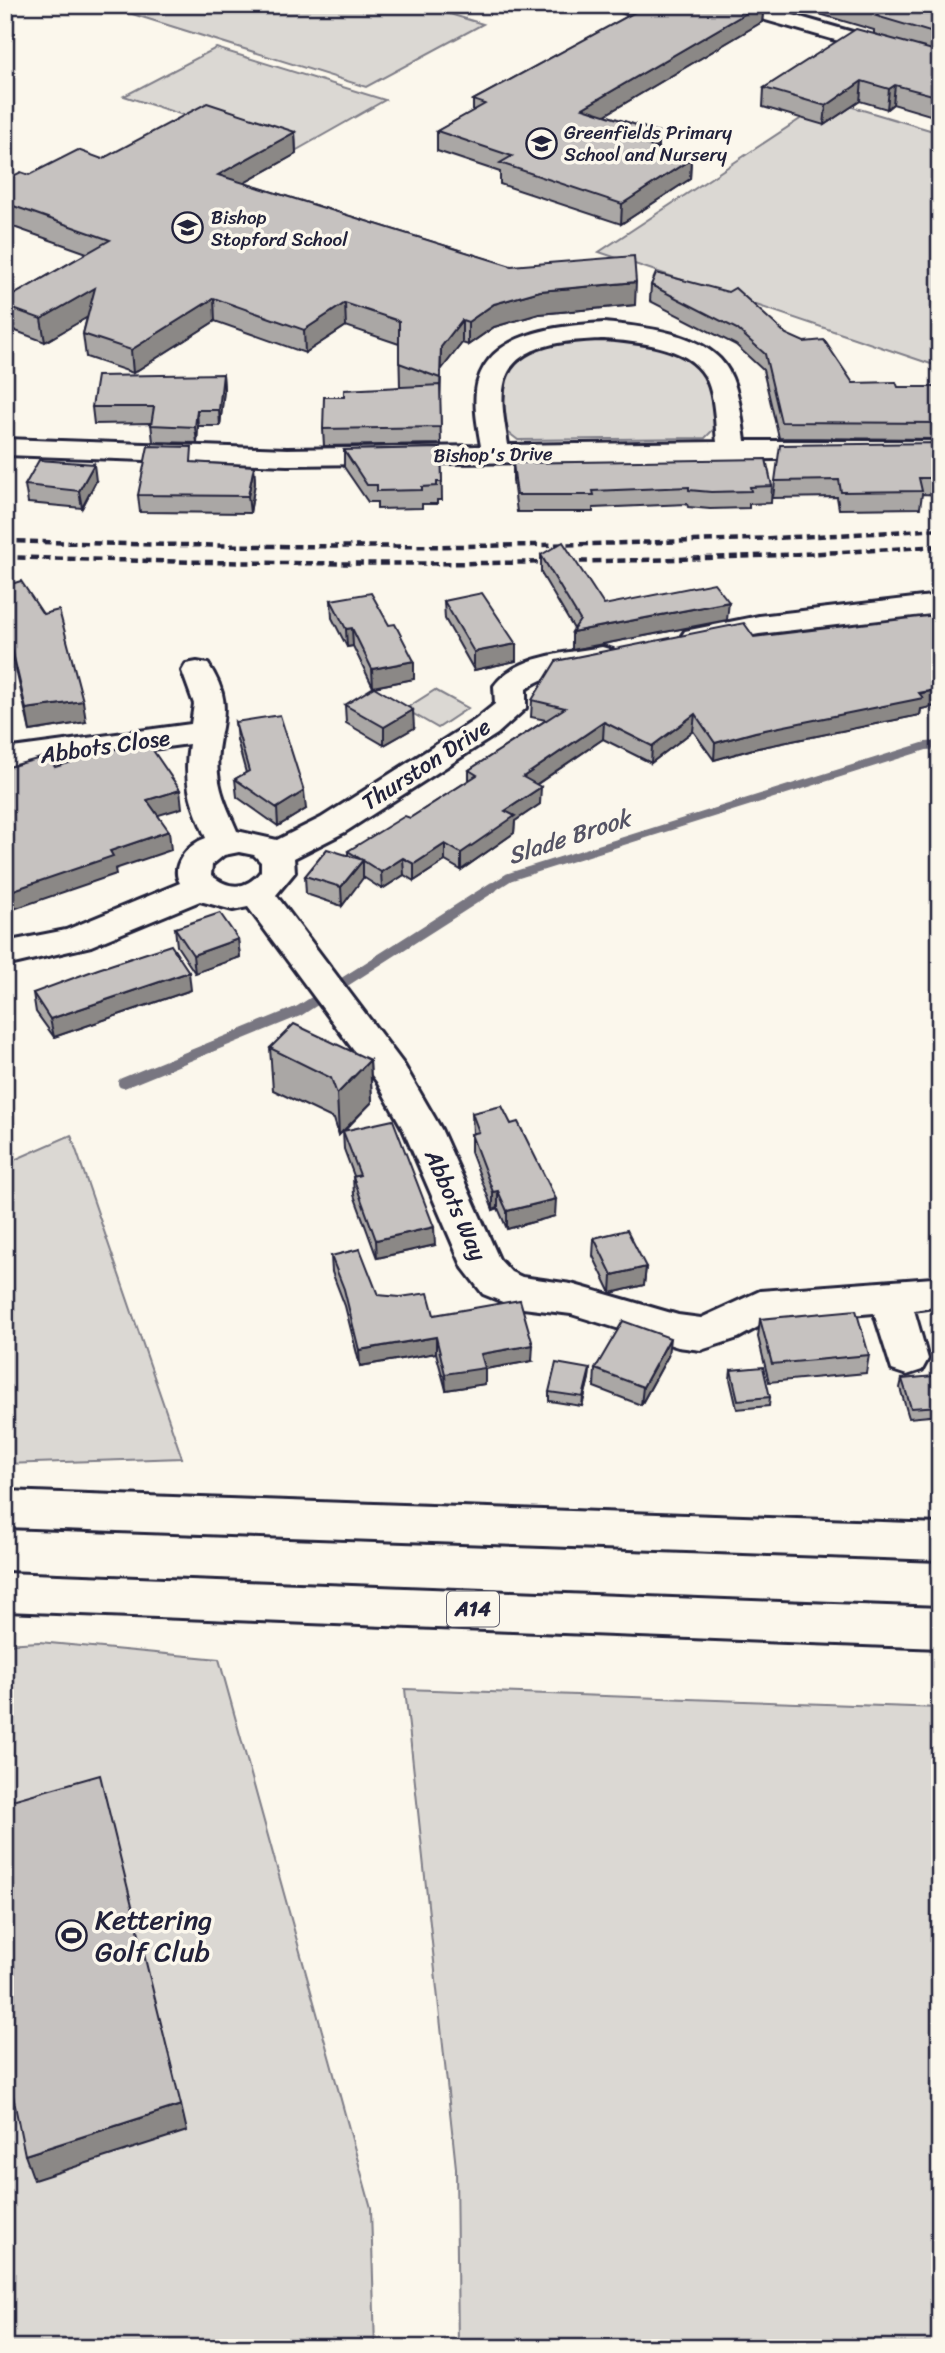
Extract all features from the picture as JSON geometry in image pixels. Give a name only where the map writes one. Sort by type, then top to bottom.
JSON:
[{"type":"main road","points":[[734,5],[940,64]]},
{"type":"main road","points":[[495,455],[489,390],[496,370],[506,357],[531,344],[590,331],[652,337],[675,344],[705,361],[717,372],[732,449]]},
{"type":"main road","name":"Bishop's Drive","points":[[5,447],[287,457],[732,449],[940,449]]},
{"type":"main road","points":[[673,642],[759,625],[930,598]]},
{"type":"main road","name":"Thurston Drive","points":[[275,855],[323,831],[486,727],[510,708],[510,686],[521,676],[541,667],[632,650]]},
{"type":"main road","name":"Abbots Close","points":[[197,671],[210,704],[204,732],[201,771],[204,793],[225,843]]},
{"type":"main road","name":"Abbots Close","points":[[5,759],[204,732]]},
{"type":"main road","points":[[225,843],[253,843],[275,855],[280,869],[277,878],[258,893],[234,897],[220,896],[201,886],[194,878],[196,861],[213,847],[225,843]]},
{"type":"main road","points":[[5,954],[24,953],[104,928],[165,905],[201,886]]},
{"type":"main road","name":"Abbots Way","points":[[258,893],[268,912],[391,1074],[422,1129],[483,1268],[497,1283],[515,1292],[571,1299],[678,1331],[701,1334],[724,1327],[760,1307],[933,1293]]},
{"type":"main road","points":[[890,1296],[907,1359]]},
{"type":"main road","points":[[5,1509],[940,1542]]},
{"type":"main road","name":"A14","points":[[5,1592],[940,1628]]},
{"type":"shaded area","points":[[144,5],[420,5],[483,24],[366,87],[129,13]]},
{"type":"shaded area","points":[[216,48],[385,100],[295,151],[124,96]]},
{"type":"shaded area","points":[[829,100],[940,133],[940,367],[599,252]]},
{"type":"shaded area","points":[[600,337],[669,347],[693,360],[709,382],[715,428],[705,438],[518,440],[505,430],[501,392],[504,376],[512,364],[524,354],[554,343]]},
{"type":"shaded area","points":[[435,690],[468,708],[438,728],[405,709]]},
{"type":"shaded area","points":[[71,1135],[182,1458],[5,1464],[5,1164]]},
{"type":"shaded area","name":"Kettering Golf Club","points":[[39,1642],[219,1659],[371,2208],[375,2348],[5,2348],[5,1644]]},
{"type":"shaded area","points":[[405,1689],[940,1708],[940,2348],[458,2348],[456,2168]]},
{"type":"building","points":[[648,5],[760,5],[583,108],[658,132],[640,143],[691,159],[622,204],[500,163],[512,156],[437,131],[485,104],[473,100]]},
{"type":"building","points":[[858,5],[940,5],[940,35],[876,16],[882,12]]},
{"type":"building","points":[[856,29],[940,52],[940,97],[895,85],[889,89],[862,81],[826,106],[764,88]]},
{"type":"building","points":[[207,103],[295,132],[218,175],[511,266],[634,256],[636,282],[540,291],[494,304],[468,322],[462,320],[441,347],[440,378],[399,363],[399,321],[345,303],[304,330],[214,298],[131,350],[83,334],[95,288],[41,319],[5,306],[5,300],[110,240],[5,203],[5,180],[21,172],[29,175],[78,150],[102,159]]},
{"type":"building","points":[[656,273],[728,292],[735,288],[786,334],[804,342],[824,340],[853,383],[896,382],[898,387],[940,387],[940,423],[781,422],[765,354],[737,329],[651,285]]},
{"type":"building","points":[[223,374],[219,410],[197,410],[195,427],[151,425],[154,407],[92,407],[97,376]]},
{"type":"building","points":[[440,385],[441,427],[323,429],[324,397],[344,397],[344,390]]},
{"type":"building","points":[[940,443],[940,478],[919,478],[922,491],[841,492],[839,480],[775,481],[780,445]]},
{"type":"building","points":[[148,446],[192,447],[191,462],[254,466],[248,496],[138,495]]},
{"type":"building","points":[[441,448],[442,482],[437,482],[437,486],[422,487],[422,490],[377,491],[377,485],[367,485],[344,450]]},
{"type":"building","points":[[766,459],[772,486],[750,487],[751,491],[711,492],[689,490],[689,487],[593,491],[594,495],[517,495],[513,463]]},
{"type":"building","points":[[39,460],[94,464],[79,491],[25,485]]},
{"type":"building","points":[[563,542],[604,605],[714,583],[729,602],[572,632],[580,620],[541,555]]},
{"type":"building","points":[[21,581],[43,614],[59,610],[83,701],[26,709],[10,640],[5,632],[5,586]]},
{"type":"building","points":[[371,593],[389,625],[395,624],[414,661],[372,669],[352,628],[346,629],[331,600]]},
{"type":"building","points":[[482,593],[516,644],[474,652],[444,601]]},
{"type":"building","points":[[936,615],[940,620],[940,689],[919,693],[923,698],[755,732],[715,743],[695,714],[652,746],[604,722],[523,777],[541,787],[505,811],[515,816],[461,853],[445,844],[414,864],[403,858],[381,872],[348,851],[405,816],[410,818],[477,775],[469,770],[565,708],[532,700],[556,661],[744,623],[754,637]]},
{"type":"building","points":[[374,687],[413,710],[384,727],[345,705]]},
{"type":"building","points":[[280,715],[304,791],[277,808],[235,779],[249,771],[235,722]]},
{"type":"building","points":[[146,740],[180,790],[147,800],[169,831],[110,851],[113,856],[5,893],[5,768],[48,756],[55,767]]},
{"type":"building","points":[[327,849],[363,860],[341,887],[305,876]]},
{"type":"building","points":[[220,913],[238,939],[193,955],[175,928]]},
{"type":"building","points":[[171,945],[189,972],[50,1019],[33,993],[98,969]]},
{"type":"building","points":[[294,1024],[370,1060],[337,1094],[331,1078],[270,1048]]},
{"type":"building","points":[[502,1106],[511,1124],[518,1122],[556,1199],[507,1211],[498,1191],[493,1192],[471,1134],[479,1132],[472,1113]]},
{"type":"building","points":[[393,1120],[434,1227],[376,1240],[353,1177],[360,1175],[343,1131]]},
{"type":"building","points":[[627,1230],[646,1267],[612,1275],[594,1238]]},
{"type":"building","points":[[360,1249],[378,1295],[400,1297],[428,1293],[434,1315],[520,1300],[533,1345],[481,1354],[485,1368],[445,1374],[436,1337],[359,1350],[344,1289],[331,1256]]},
{"type":"building","points":[[856,1310],[869,1355],[772,1364],[760,1319]]},
{"type":"building","points":[[623,1321],[670,1338],[643,1387],[595,1369]]},
{"type":"building","points":[[556,1363],[590,1369],[583,1397],[549,1392]]},
{"type":"building","points":[[763,1367],[770,1397],[738,1400],[731,1370]]},
{"type":"building","points":[[934,1376],[940,1394],[940,1406],[911,1408],[902,1379]]},
{"type":"building","name":"Kettering Golf Club","points":[[100,1775],[181,2105],[25,2155],[5,2056],[5,1802]]},
{"type":"waterway","name":"Slade Brook","points":[[490,889],[509,877],[926,746],[940,745]]},
{"type":"waterway","name":"Slade Brook","points":[[123,1083],[299,1011],[493,887]]},
{"type":"railway","points":[[5,541],[239,546],[472,546],[706,541],[940,529]]},
{"type":"railway","points":[[5,557],[472,563],[706,558],[940,546]]},
{"type":"place","name":"Greenfields Primary School and Nursery","points":[[541,143]]},
{"type":"place","name":"Bishop Stopford School","points":[[188,228]]},
{"type":"place","name":"Kettering Golf Club","points":[[72,1935]]}]
